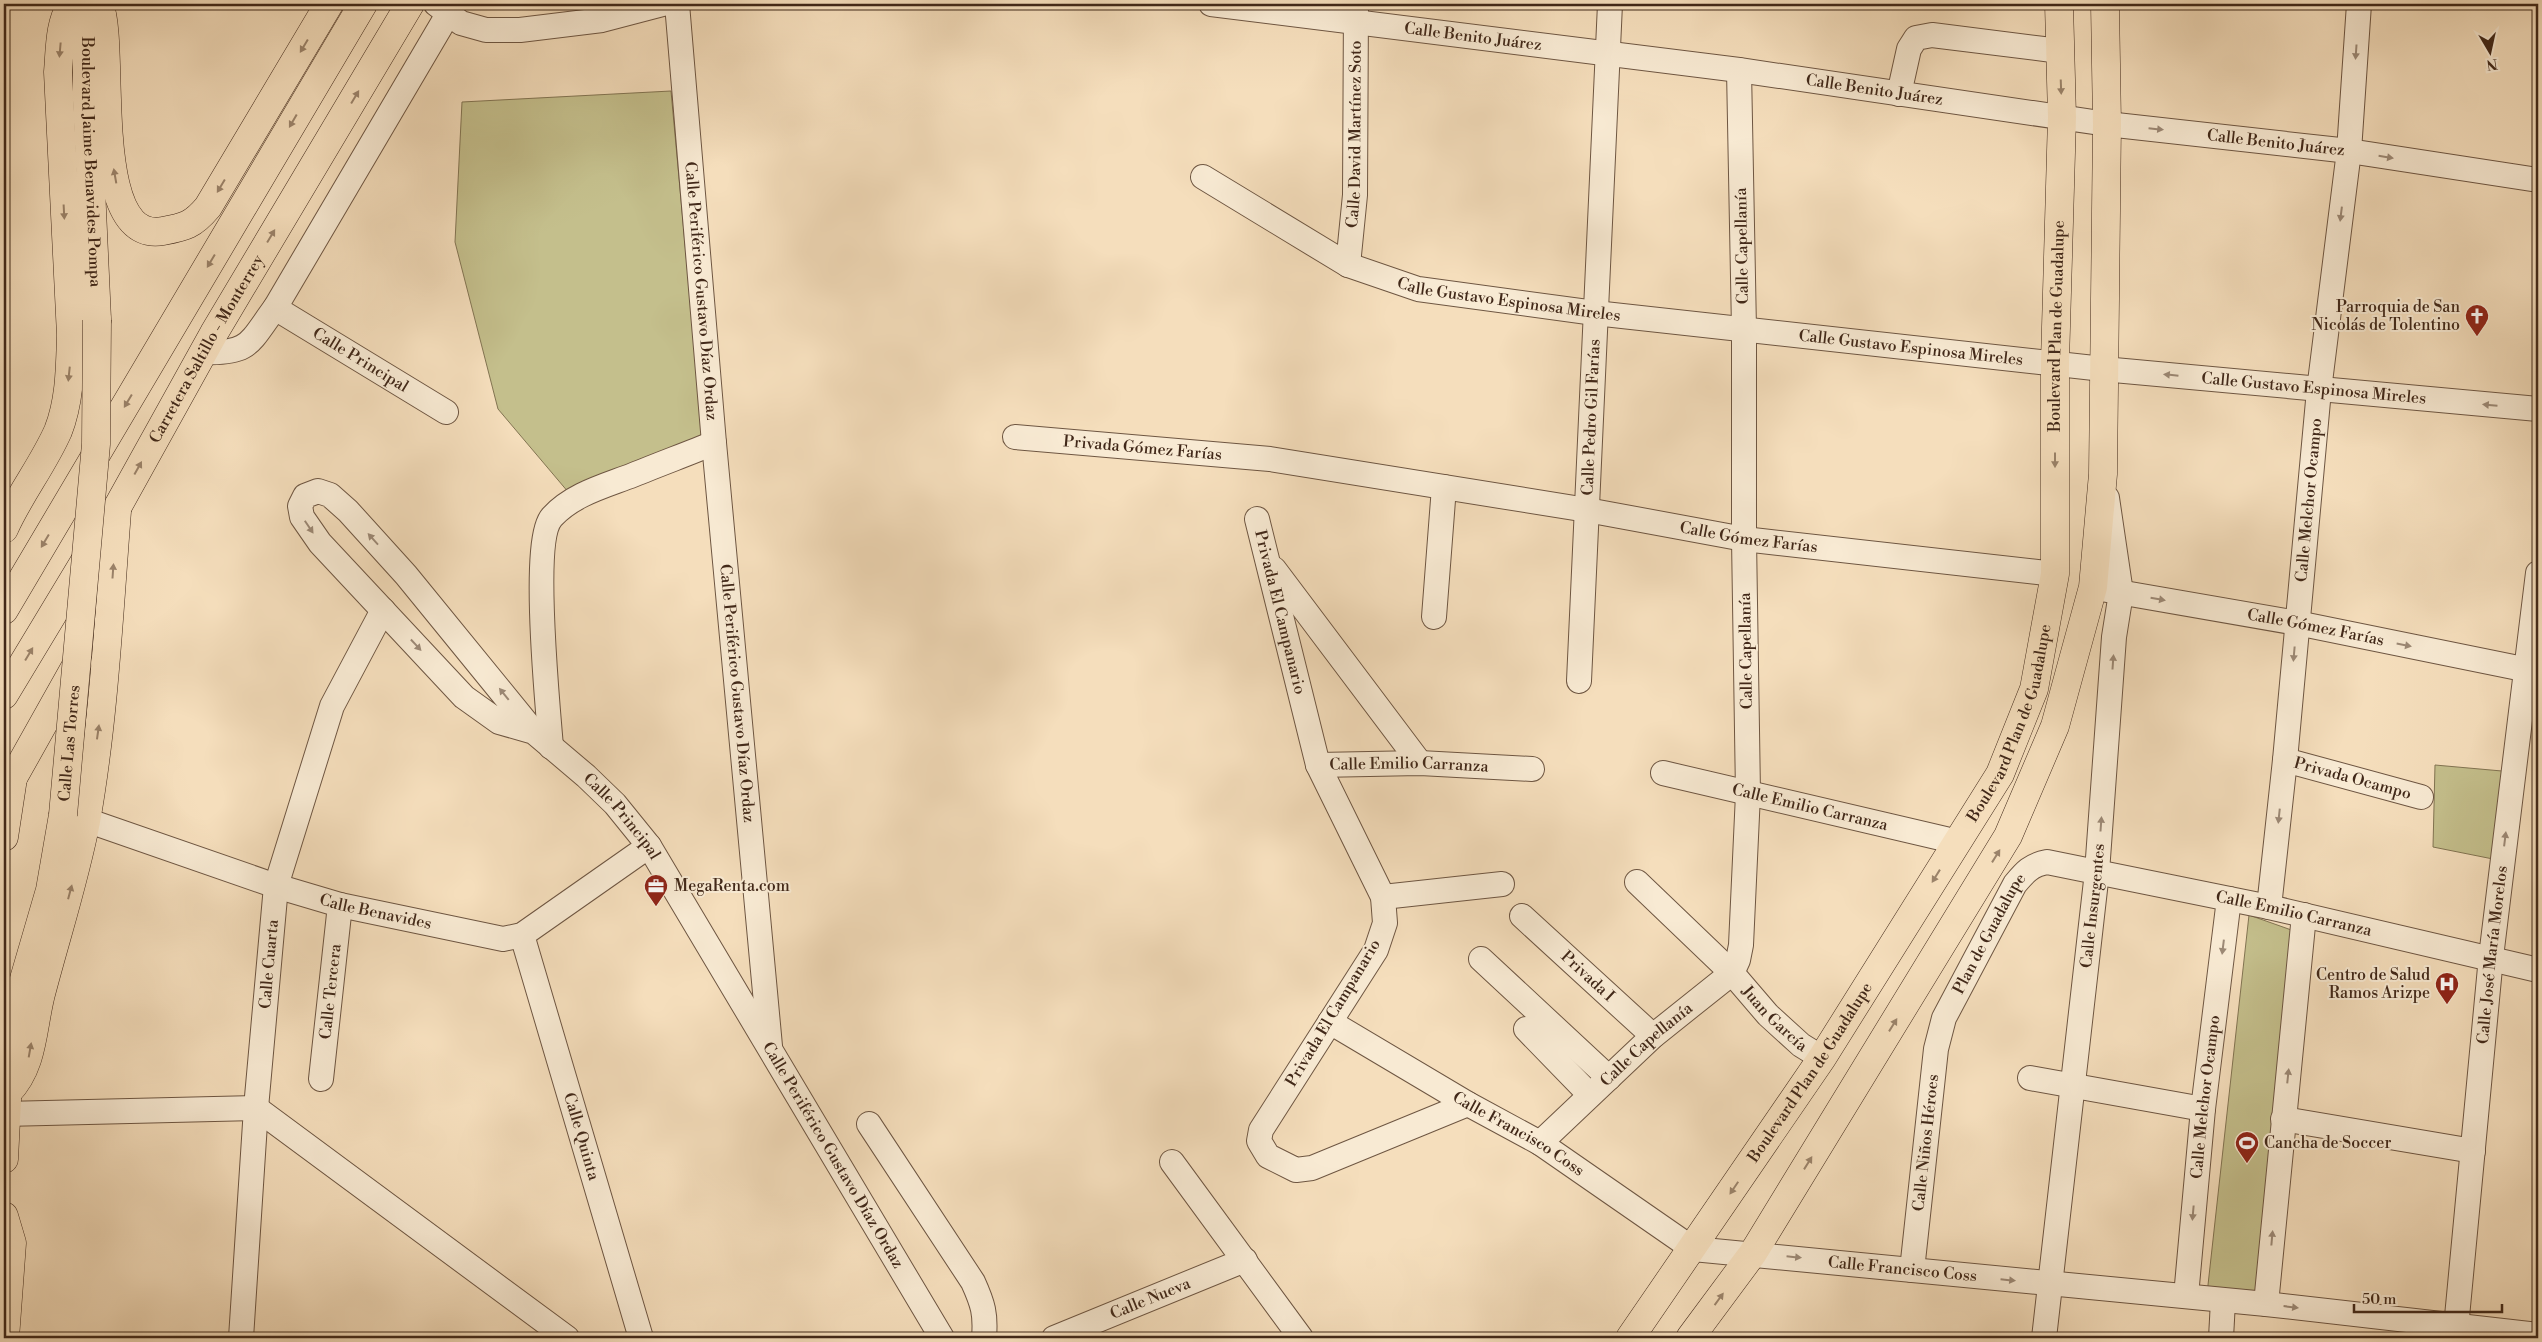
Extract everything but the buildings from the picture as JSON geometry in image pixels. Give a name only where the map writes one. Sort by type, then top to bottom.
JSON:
[{"type":"main road","points":[[4,530],[58,430],[68,388],[71,335],[58,72],[62,28],[65,15],[72,4]]},
{"type":"main road","name":"Boulevard Jaime Benavides Pompa","points":[[87,4],[87,100],[97,320]]},
{"type":"main road","points":[[99,4],[102,12],[110,143],[120,201],[133,224],[145,231],[158,232],[186,227],[199,218],[208,207],[329,4]]},
{"type":"main road","points":[[4,610],[363,4]]},
{"type":"main road","name":"Carretera Saltillo - Monterrey","points":[[4,695],[118,506],[203,352],[410,4]]},
{"type":"main road","name":"Boulevard Plan de Guadalupe","points":[[1630,1338],[1693,1249],[1822,1058],[1958,842],[2000,774],[2034,689],[2055,574],[2055,362],[2062,118],[2059,4]]},
{"type":"main road","points":[[1690,1338],[1753,1253],[2008,836],[2055,726],[2093,587],[2103,474],[2107,124],[2105,4]]},
{"type":"main road","name":"Calle Las Torres","points":[[4,1158],[6,1105],[14,1010],[50,890],[75,818],[96,444],[97,320]]},
{"type":"main road","points":[[75,818],[104,693],[118,506]]},
{"type":"main road","points":[[4,837],[8,778],[110,603]]},
{"type":"main road","points":[[4,1216],[12,1243],[5,1338]]},
{"type":"street","points":[[203,352],[229,353],[248,346],[275,308],[446,7],[460,23],[486,30],[520,30],[602,20],[663,4]]},
{"type":"street","name":"Calle Periférico Gustavo Díaz Ordaz","points":[[677,4],[714,443],[771,1052],[942,1338]]},
{"type":"street","name":"Calle Benito Juárez","points":[[1211,4],[1356,13],[1607,54],[1739,70],[2107,124],[2349,151],[2538,180]]},
{"type":"street","name":"Calle Pedro Gil Farías","points":[[1579,681],[1610,4]]},
{"type":"street","name":"Calle Melchor Ocampo","points":[[2269,906],[2285,760],[2319,390],[2349,151],[2359,4]]},
{"type":"street","name":"Calle David Martínez Soto","points":[[1348,265],[1355,195],[1356,13]]},
{"type":"street","points":[[1899,94],[1909,49],[1916,38],[1932,35],[2060,51]]},
{"type":"street","name":"Calle Capellanía","points":[[1540,1143],[1653,1036],[1732,973],[1742,945],[1748,794],[1744,539],[1744,329],[1739,70]]},
{"type":"street","name":"Calle Gustavo Espinosa Mireles","points":[[1203,177],[1348,265],[1418,289],[1595,313],[2103,368],[2319,390],[2538,409]]},
{"type":"street","name":"Calle Principal","points":[[275,308],[446,412]]},
{"type":"street","name":"Privada Gómez Farías","points":[[1015,436],[1270,459]]},
{"type":"street","points":[[543,740],[542,558],[545,532],[551,518],[588,492],[714,443]]},
{"type":"street","name":"Calle Gómez Farías","points":[[1270,459],[1587,510],[1744,539],[2055,574]]},
{"type":"street","name":"Calle Insurgentes","points":[[2044,1338],[2097,872],[2114,637],[2121,593],[2103,474]]},
{"type":"street","points":[[1434,617],[1444,487]]},
{"type":"street","name":"Calle Principal","points":[[543,740],[499,722],[464,697],[316,537],[302,517],[300,506],[305,496],[318,491],[330,494],[406,575],[543,740],[586,776],[614,804],[649,846],[771,1052]]},
{"type":"street","name":"Privada El Campanario","points":[[1257,519],[1318,765],[1382,897],[1385,923],[1376,950],[1261,1130],[1260,1141],[1268,1156],[1283,1165],[1296,1170],[1312,1168],[1468,1104]]},
{"type":"street","points":[[1268,562],[1420,763]]},
{"type":"street","name":"Calle José María Morelos","points":[[2456,1332],[2491,958],[2532,670],[2538,573]]},
{"type":"street","name":"Calle Gómez Farías","points":[[2093,587],[2297,623],[2532,670]]},
{"type":"street","name":"Calle Cuarta","points":[[241,1338],[256,1108],[276,886],[332,706],[383,610]]},
{"type":"street","name":"Privada Ocampo","points":[[2285,760],[2421,797]]},
{"type":"street","name":"Calle Emilio Carranza","points":[[1318,765],[1420,763],[1532,769]]},
{"type":"street","name":"Calle Emilio Carranza","points":[[1663,773],[1958,842]]},
{"type":"street","name":"Calle Benavides","points":[[75,818],[276,886],[340,905],[504,939],[522,935],[649,846]]},
{"type":"street","name":"Calle Emilio Carranza","points":[[2047,862],[2269,906],[2538,970]]},
{"type":"street","name":"Plan de Guadalupe","points":[[1944,1018],[2015,884],[2034,865],[2047,862]]},
{"type":"street","name":"Juan García","points":[[1637,882],[1732,973],[1768,1015],[1801,1045],[1822,1058]]},
{"type":"street","points":[[1382,897],[1502,884]]},
{"type":"street","name":"Calle Melchor Ocampo","points":[[2186,1296],[2203,1109],[2229,899]]},
{"type":"street","name":"Calle Tercera","points":[[320,1079],[340,905]]},
{"type":"street","points":[[2266,1304],[2304,915]]},
{"type":"street","name":"Privada I","points":[[1522,916],[1653,1036]]},
{"type":"street","name":"Calle Quinta","points":[[522,935],[641,1338]]},
{"type":"street","points":[[1481,959],[1609,1078]]},
{"type":"street","name":"Calle Niños Héroes","points":[[1912,1270],[1936,1049],[1944,1018]]},
{"type":"street","name":"Calle Francisco Coss","points":[[1330,1022],[1468,1104],[1540,1143],[1693,1249],[1753,1253],[2050,1285],[2266,1304],[2456,1332],[2538,1336]]},
{"type":"street","points":[[1526,1028],[1590,1095]]},
{"type":"street","points":[[2030,1078],[2203,1109]]},
{"type":"street","points":[[6,1105],[256,1108],[567,1338]]},
{"type":"street","points":[[2283,1119],[2473,1151]]},
{"type":"street","points":[[869,1124],[973,1282],[986,1316],[984,1338]]},
{"type":"street","points":[[1172,1162],[1301,1338]]},
{"type":"street","name":"Calle Nueva","points":[[1054,1338],[1245,1260]]},
{"type":"street","points":[[2221,1338],[2223,1301]]},
{"type":"shaded area","points":[[671,91],[704,450],[569,493],[498,409],[455,242],[462,102]]},
{"type":"shaded area","points":[[2435,765],[2513,772],[2503,861],[2433,847]]},
{"type":"shaded area","points":[[2249,915],[2297,932],[2258,1298],[2207,1294]]},
{"type":"place","name":"Parroquia de San Nicolás de Tolentino","points":[[2477,337]]},
{"type":"place","name":"MegaRenta.com","points":[[656,907]]},
{"type":"place","name":"Centro de Salud Ramos Arizpe","points":[[2447,1005]]},
{"type":"place","name":"Cancha de Soccer","points":[[2247,1164]]}]
